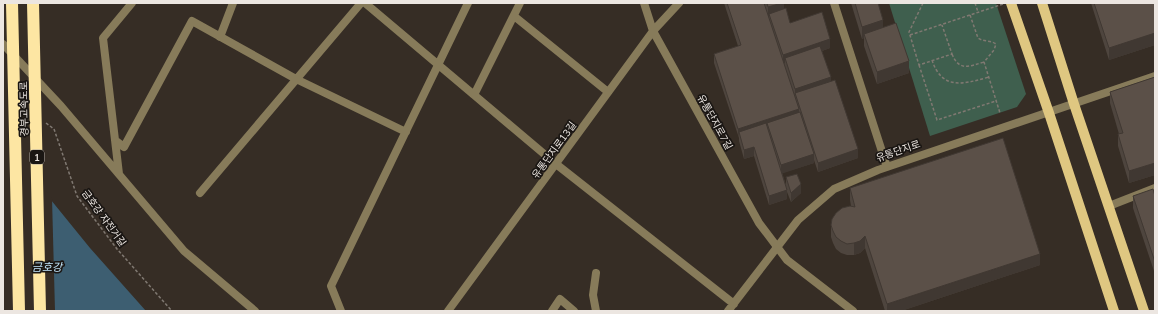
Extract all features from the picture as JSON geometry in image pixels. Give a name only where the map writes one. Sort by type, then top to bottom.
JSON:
[{"type":"highway","name":"경부고속도로","points":[[12,3],[20,311]]},
{"type":"highway","name":"경부고속도로","points":[[33,3],[40,311]]},
{"type":"main road","points":[[1011,3],[1114,311]]},
{"type":"main road","points":[[1042,3],[1074,104],[1144,311]]},
{"type":"street","points":[[120,175],[103,38],[132,3]]},
{"type":"street","points":[[220,37],[234,3]]},
{"type":"street","points":[[200,193],[361,3]]},
{"type":"street","points":[[365,3],[556,164],[731,308],[777,246]]},
{"type":"street","points":[[341,311],[331,286],[406,132],[437,64],[468,3]]},
{"type":"street","points":[[474,95],[520,3]]},
{"type":"street","name":"유통단지로7길","points":[[644,3],[653,31],[758,222],[787,260],[854,311]]},
{"type":"street","name":"유통단지로13길","points":[[448,311],[653,31],[679,3]]},
{"type":"street","points":[[834,3],[887,167]]},
{"type":"street","points":[[514,16],[608,92]]},
{"type":"street","points":[[116,142],[124,147],[192,22],[296,79],[406,132]]},
{"type":"street","points":[[3,44],[61,106],[184,251],[255,311]]},
{"type":"street","name":"유통단지로","points":[[777,246],[798,220],[834,189],[887,167],[1155,76]]},
{"type":"street","points":[[1109,206],[1155,188]]},
{"type":"street","points":[[596,273],[593,295],[596,311]]},
{"type":"street","points":[[552,311],[560,299],[574,311]]},
{"type":"path","points":[[923,3],[908,32],[937,120],[996,101]]},
{"type":"path","points":[[975,3],[978,12]]},
{"type":"path","points":[[910,35],[997,6]]},
{"type":"path","points":[[942,25],[955,61],[962,66],[984,62],[994,50],[996,44],[991,41],[983,41],[978,38],[970,15]]},
{"type":"path","points":[[919,65],[952,54]]},
{"type":"path","points":[[932,60],[935,70],[948,82],[966,82],[989,77]]},
{"type":"path","points":[[984,62],[1000,112]]},
{"type":"path","name":"금호강 자전거길","points":[[42,121],[54,130],[77,196],[117,249],[172,311]]},
{"type":"green space","points":[[889,3],[996,3],[1026,94],[1017,107],[930,136]]},
{"type":"water","name":"금호강","points":[[3,141],[90,248],[146,311],[3,311]]},
{"type":"pier","points":[[3,139],[52,198],[55,311],[3,311]]},
{"type":"building","points":[[727,3],[764,3],[799,109],[738,129],[714,54],[741,45]]},
{"type":"building","points":[[767,3],[782,3],[768,7]]},
{"type":"building","points":[[855,3],[878,3],[883,20],[862,27]]},
{"type":"building","points":[[1094,3],[1155,3],[1155,33],[1109,48]]},
{"type":"building","points":[[786,8],[790,23],[822,12],[830,39],[783,55],[769,14]]},
{"type":"building","points":[[896,23],[909,61],[877,72],[864,34]]},
{"type":"building","points":[[820,46],[831,77],[795,89],[785,58]]},
{"type":"building","points":[[1155,77],[1155,163],[1129,171],[1118,134],[1123,133],[1110,92]]},
{"type":"building","points":[[835,80],[858,149],[818,163],[795,93]]},
{"type":"building","points":[[800,112],[814,154],[781,165],[767,123]]},
{"type":"building","points":[[766,123],[787,190],[769,196],[754,147],[744,150],[739,132]]},
{"type":"building","points":[[1003,138],[1040,254],[887,304],[865,236],[860,241],[847,244],[836,237],[831,225],[832,219],[842,208],[850,206],[855,207],[850,188]]},
{"type":"building","points":[[797,174],[801,184],[791,193],[786,177]]},
{"type":"building","points":[[1153,189],[1155,196],[1155,262],[1133,196]]}]
